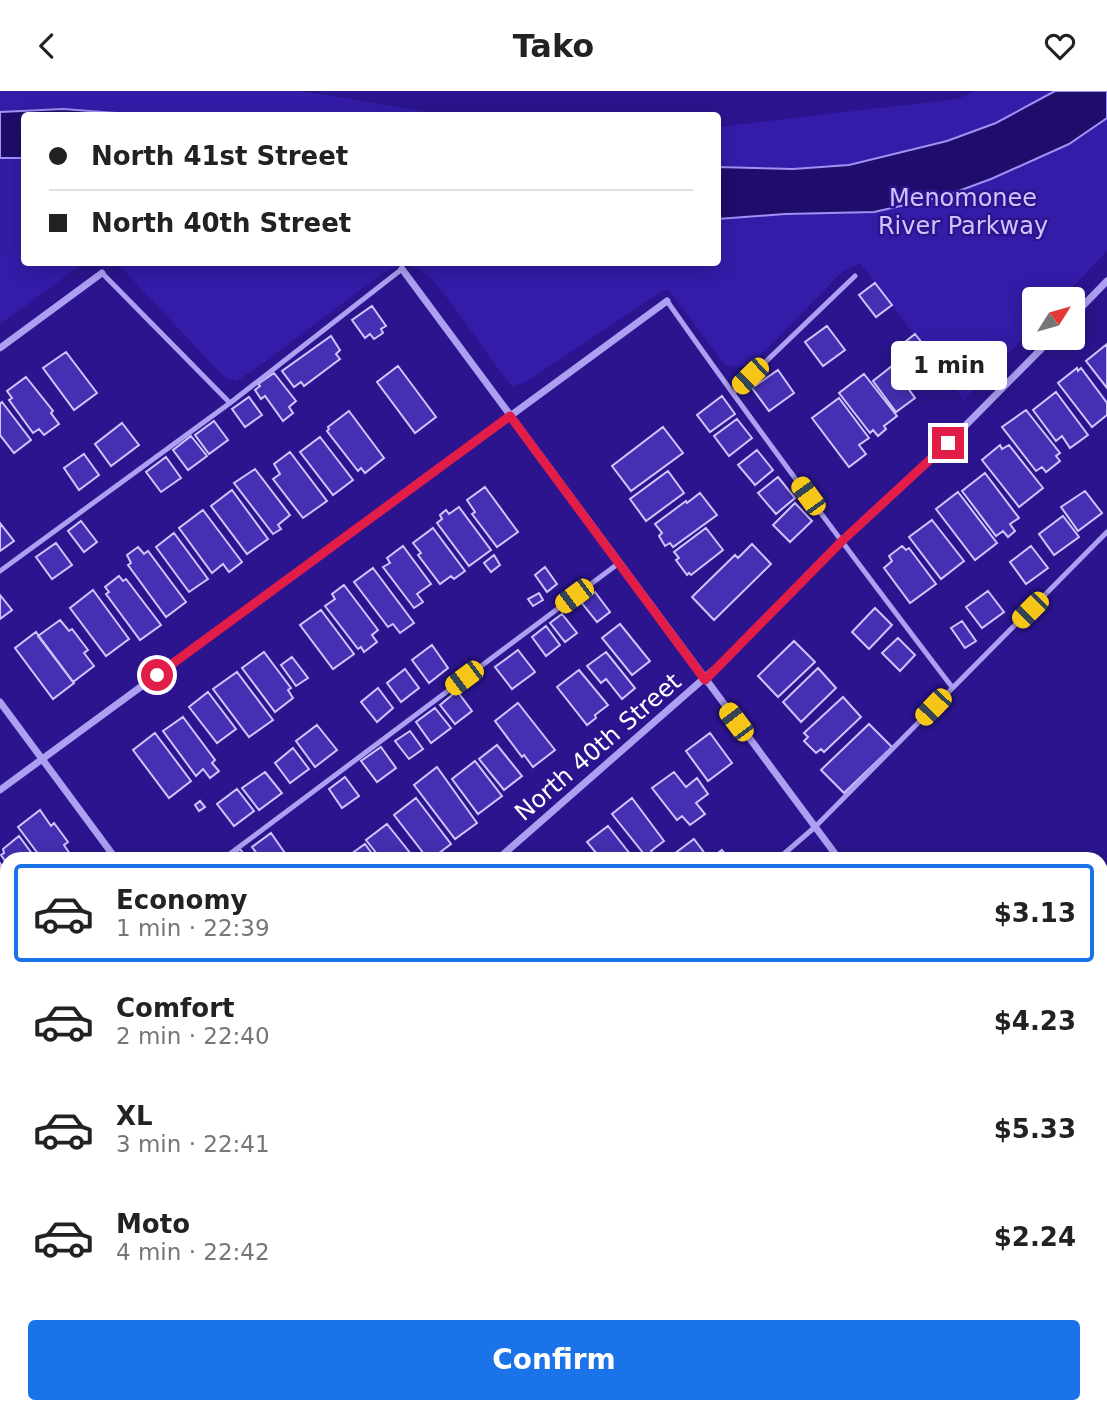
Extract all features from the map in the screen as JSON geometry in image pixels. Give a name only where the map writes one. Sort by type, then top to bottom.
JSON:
[{"type":"street","points":[[402,269],[834,852]]},
{"type":"street","points":[[0,348],[102,273]]},
{"type":"street","points":[[1085,304],[1107,281]]},
{"type":"street","points":[[0,790],[667,301]]},
{"type":"street","name":"North 40th Street","points":[[506,852],[705,680],[842,541],[965,426],[1040,350]]},
{"type":"street","points":[[0,702],[111,852]]},
{"type":"lane","points":[[0,571],[230,403],[402,269]]},
{"type":"lane","points":[[102,273],[230,403]]},
{"type":"lane","points":[[733,393],[855,276]]},
{"type":"lane","points":[[667,301],[952,687]]},
{"type":"lane","points":[[786,852],[815,827],[1107,532]]},
{"type":"lane","points":[[232,852],[619,563]]},
{"type":"green space","points":[[0,91],[300,91],[427,112],[21,112],[21,266],[80,266],[0,324]]},
{"type":"green space","name":"Menomonee River Parkway","points":[[977,91],[1107,91],[1107,251],[1072,287],[1022,287],[1022,340],[964,400],[860,263],[842,272],[753,363],[725,365],[669,290],[664,290],[526,382],[513,386],[431,278],[411,266],[721,266],[721,127],[957,99]]},
{"type":"green space","name":"Menomonee River Parkway","points":[[120,266],[400,266],[384,272],[236,381],[224,377]]},
{"type":"shaded area","points":[[1055,91],[1107,91],[1107,118],[1069,144],[991,179],[945,196],[874,212],[721,219],[721,167],[793,169],[849,165],[947,141],[996,123]]},
{"type":"shaded area","points":[[63,109],[103,112],[21,112],[21,158],[0,158],[0,112]]},
{"type":"building","points":[[875,283],[892,305],[876,317],[859,295]]},
{"type":"building","points":[[372,306],[386,326],[381,329],[383,333],[374,339],[370,334],[365,338],[352,320]]},
{"type":"building","points":[[827,326],[845,350],[823,366],[805,342]]},
{"type":"building","points":[[915,334],[943,369],[926,382],[899,353],[902,349],[900,346]]},
{"type":"building","points":[[331,336],[340,350],[336,354],[340,359],[304,386],[301,382],[294,387],[282,371]]},
{"type":"building","points":[[1107,344],[1107,388],[1086,361]]},
{"type":"building","points":[[66,352],[97,393],[74,410],[43,368]]},
{"type":"building","points":[[398,366],[436,417],[415,433],[377,382]]},
{"type":"building","points":[[892,366],[915,398],[896,412],[873,381]]},
{"type":"building","points":[[1077,368],[1078,371],[1081,368],[1107,403],[1107,415],[1092,427],[1058,383]]},
{"type":"building","points":[[778,370],[794,393],[769,411],[752,388]]},
{"type":"building","points":[[274,373],[296,401],[289,407],[293,413],[283,421],[265,396],[261,399],[255,390],[260,386],[258,384]]},
{"type":"building","points":[[864,374],[897,416],[884,426],[886,429],[878,436],[873,430],[870,433],[839,393]]},
{"type":"building","points":[[26,377],[53,411],[51,413],[59,424],[44,435],[39,429],[33,433],[9,400],[12,398],[7,391]]},
{"type":"building","points":[[1056,392],[1088,435],[1070,448],[1062,436],[1056,441],[1033,410]]},
{"type":"building","points":[[722,396],[735,414],[710,432],[697,415]]},
{"type":"building","points":[[249,397],[262,415],[245,427],[232,409]]},
{"type":"building","points":[[839,398],[869,438],[859,445],[866,454],[849,467],[812,418]]},
{"type":"building","points":[[2,402],[31,440],[14,453],[0,435]]},
{"type":"building","points":[[1026,410],[1060,453],[1056,456],[1060,461],[1046,472],[1042,467],[1036,471],[1002,427]]},
{"type":"building","points":[[349,411],[384,458],[365,473],[361,468],[358,471],[327,431],[328,427]]},
{"type":"building","points":[[737,419],[752,438],[729,456],[714,436]]},
{"type":"building","points":[[214,421],[228,440],[209,454],[195,435]]},
{"type":"building","points":[[122,423],[139,445],[111,466],[95,444]]},
{"type":"building","points":[[663,427],[683,453],[631,491],[612,466]]},
{"type":"building","points":[[191,436],[207,456],[188,470],[173,450]]},
{"type":"building","points":[[320,437],[353,480],[333,495],[300,452]]},
{"type":"building","points":[[1000,445],[1002,449],[1009,445],[1043,488],[1019,507],[982,460]]},
{"type":"building","points":[[757,450],[773,470],[755,485],[738,465]]},
{"type":"building","points":[[290,452],[327,501],[303,518],[273,479],[280,474],[274,464]]},
{"type":"building","points":[[84,454],[99,475],[79,490],[64,468]]},
{"type":"building","points":[[166,457],[181,478],[161,492],[146,472]]},
{"type":"building","points":[[255,469],[290,515],[278,525],[281,529],[273,534],[234,483]]},
{"type":"building","points":[[668,471],[684,493],[646,521],[630,499]]},
{"type":"building","points":[[985,473],[1019,518],[1010,524],[1015,531],[1008,537],[1003,531],[996,536],[962,491]]},
{"type":"building","points":[[778,477],[795,498],[776,514],[758,493]]},
{"type":"building","points":[[485,487],[518,532],[497,547],[472,514],[475,512],[467,500]]},
{"type":"building","points":[[232,490],[268,539],[247,554],[211,506]]},
{"type":"building","points":[[1085,491],[1102,513],[1078,531],[1061,507]]},
{"type":"building","points":[[958,492],[997,543],[975,560],[936,509]]},
{"type":"building","points":[[700,493],[717,515],[673,547],[670,543],[665,546],[659,536],[662,533],[655,524]]},
{"type":"building","points":[[795,503],[812,521],[790,542],[773,525]]},
{"type":"building","points":[[459,507],[491,550],[469,566],[437,523],[446,510],[449,514]]},
{"type":"building","points":[[203,510],[242,562],[229,572],[223,564],[212,573],[179,528]]},
{"type":"building","points":[[1063,516],[1079,537],[1054,555],[1039,534]]},
{"type":"building","points":[[932,520],[964,561],[941,579],[909,537]]},
{"type":"building","points":[[81,521],[97,542],[84,552],[68,531]]},
{"type":"building","points":[[0,523],[14,541],[0,551]]},
{"type":"building","points":[[433,528],[465,571],[440,584],[418,555],[421,553],[413,543]]},
{"type":"building","points":[[706,528],[723,550],[691,575],[687,575],[676,560],[679,558],[674,552]]},
{"type":"building","points":[[174,533],[208,579],[189,592],[156,547]]},
{"type":"building","points":[[56,543],[72,565],[52,579],[36,557]]},
{"type":"building","points":[[752,544],[771,564],[714,620],[692,597],[735,555],[738,558]]},
{"type":"building","points":[[403,546],[431,584],[417,594],[423,602],[414,608],[383,567],[390,563],[387,558]]},
{"type":"building","points":[[902,546],[906,550],[909,548],[936,584],[910,603],[884,568],[892,561],[889,556]]},
{"type":"building","points":[[1031,546],[1048,568],[1026,584],[1010,562]]},
{"type":"building","points":[[138,547],[144,554],[148,551],[186,602],[166,617],[128,565],[131,563],[127,555]]},
{"type":"building","points":[[494,555],[500,565],[491,572],[484,563]]},
{"type":"building","points":[[545,567],[557,584],[547,592],[535,575]]},
{"type":"building","points":[[373,568],[414,623],[400,633],[393,624],[388,627],[354,582]]},
{"type":"building","points":[[119,576],[123,581],[126,579],[161,625],[140,640],[106,594],[109,592],[105,587]]},
{"type":"building","points":[[344,585],[378,630],[372,635],[377,642],[364,652],[361,647],[358,649],[325,606],[335,599],[332,594]]},
{"type":"building","points":[[93,590],[129,639],[106,656],[70,608]]},
{"type":"building","points":[[988,591],[1004,612],[982,628],[966,607]]},
{"type":"building","points":[[595,592],[610,612],[597,622],[581,602]]},
{"type":"building","points":[[539,593],[543,600],[533,606],[528,599]]},
{"type":"building","points":[[0,595],[12,610],[0,619]]},
{"type":"building","points":[[875,608],[892,625],[869,649],[852,632]]},
{"type":"building","points":[[321,610],[354,654],[333,669],[300,625]]},
{"type":"building","points":[[562,614],[577,633],[565,642],[550,623]]},
{"type":"building","points":[[60,620],[69,631],[72,629],[88,650],[84,653],[94,666],[73,682],[38,636]]},
{"type":"building","points":[[962,621],[976,641],[965,648],[951,628]]},
{"type":"building","points":[[620,624],[650,661],[632,675],[602,638]]},
{"type":"building","points":[[546,626],[560,645],[546,656],[532,637]]},
{"type":"building","points":[[36,632],[74,683],[53,699],[15,648]]},
{"type":"building","points":[[898,638],[915,655],[900,671],[882,653]]},
{"type":"building","points":[[794,641],[815,662],[778,697],[758,676]]},
{"type":"building","points":[[432,645],[448,668],[429,683],[412,660]]},
{"type":"building","points":[[518,650],[535,672],[512,689],[495,667]]},
{"type":"building","points":[[264,652],[291,688],[288,690],[293,698],[275,712],[242,668]]},
{"type":"building","points":[[606,652],[635,688],[622,699],[606,679],[601,683],[587,666]]},
{"type":"building","points":[[292,657],[308,678],[296,686],[281,665]]},
{"type":"building","points":[[818,668],[836,688],[801,722],[783,702]]},
{"type":"building","points":[[405,669],[419,688],[401,702],[387,683]]},
{"type":"building","points":[[579,670],[608,705],[587,725],[557,687]]},
{"type":"building","points":[[237,672],[273,720],[249,737],[213,689]]},
{"type":"building","points":[[378,688],[393,708],[377,722],[361,702]]},
{"type":"building","points":[[457,691],[472,711],[455,724],[440,705]]},
{"type":"building","points":[[208,692],[236,729],[217,743],[189,707]]},
{"type":"building","points":[[843,697],[861,717],[824,752],[821,749],[816,753],[804,741],[808,737],[804,733]]},
{"type":"building","points":[[518,703],[555,750],[533,767],[524,755],[522,757],[495,721]]},
{"type":"building","points":[[435,708],[451,728],[431,743],[416,722]]},
{"type":"building","points":[[183,717],[215,760],[212,763],[219,771],[210,778],[203,769],[196,776],[163,731]]},
{"type":"building","points":[[869,724],[892,747],[844,793],[821,770]]},
{"type":"building","points":[[317,725],[337,750],[315,767],[296,741]]},
{"type":"building","points":[[410,731],[423,749],[409,759],[395,741]]},
{"type":"building","points":[[155,733],[191,781],[169,798],[133,750]]},
{"type":"building","points":[[710,733],[732,763],[708,781],[686,751]]},
{"type":"building","points":[[497,745],[522,776],[504,790],[479,759]]},
{"type":"building","points":[[381,747],[396,768],[377,782],[361,761]]},
{"type":"building","points":[[293,748],[309,769],[290,783],[275,763]]},
{"type":"building","points":[[475,761],[502,796],[478,814],[452,779]]},
{"type":"building","points":[[437,767],[477,823],[455,839],[414,785]]},
{"type":"building","points":[[265,772],[282,793],[259,810],[242,788]]},
{"type":"building","points":[[674,772],[686,787],[697,778],[708,794],[696,803],[705,814],[690,825],[682,816],[677,820],[652,788]]},
{"type":"building","points":[[345,777],[359,796],[342,808],[329,789]]},
{"type":"building","points":[[237,789],[254,811],[234,826],[217,804]]},
{"type":"building","points":[[416,798],[451,844],[440,852],[423,852],[394,815]]},
{"type":"building","points":[[632,798],[664,841],[652,852],[642,852],[612,814]]},
{"type":"building","points":[[200,801],[205,807],[199,811],[195,805]]},
{"type":"building","points":[[40,810],[51,826],[54,823],[68,842],[64,845],[69,852],[37,852],[18,827]]},
{"type":"building","points":[[387,824],[409,852],[375,852],[366,840]]},
{"type":"building","points":[[608,826],[628,852],[595,852],[587,842]]},
{"type":"building","points":[[271,833],[284,852],[256,852],[252,847]]},
{"type":"building","points":[[19,836],[31,852],[4,852],[3,849]]},
{"type":"building","points":[[694,839],[704,852],[677,852]]},
{"type":"building","points":[[365,844],[371,852],[354,852]]},
{"type":"route","points":[[157,675],[510,416],[705,680],[842,541],[948,443]]}]
